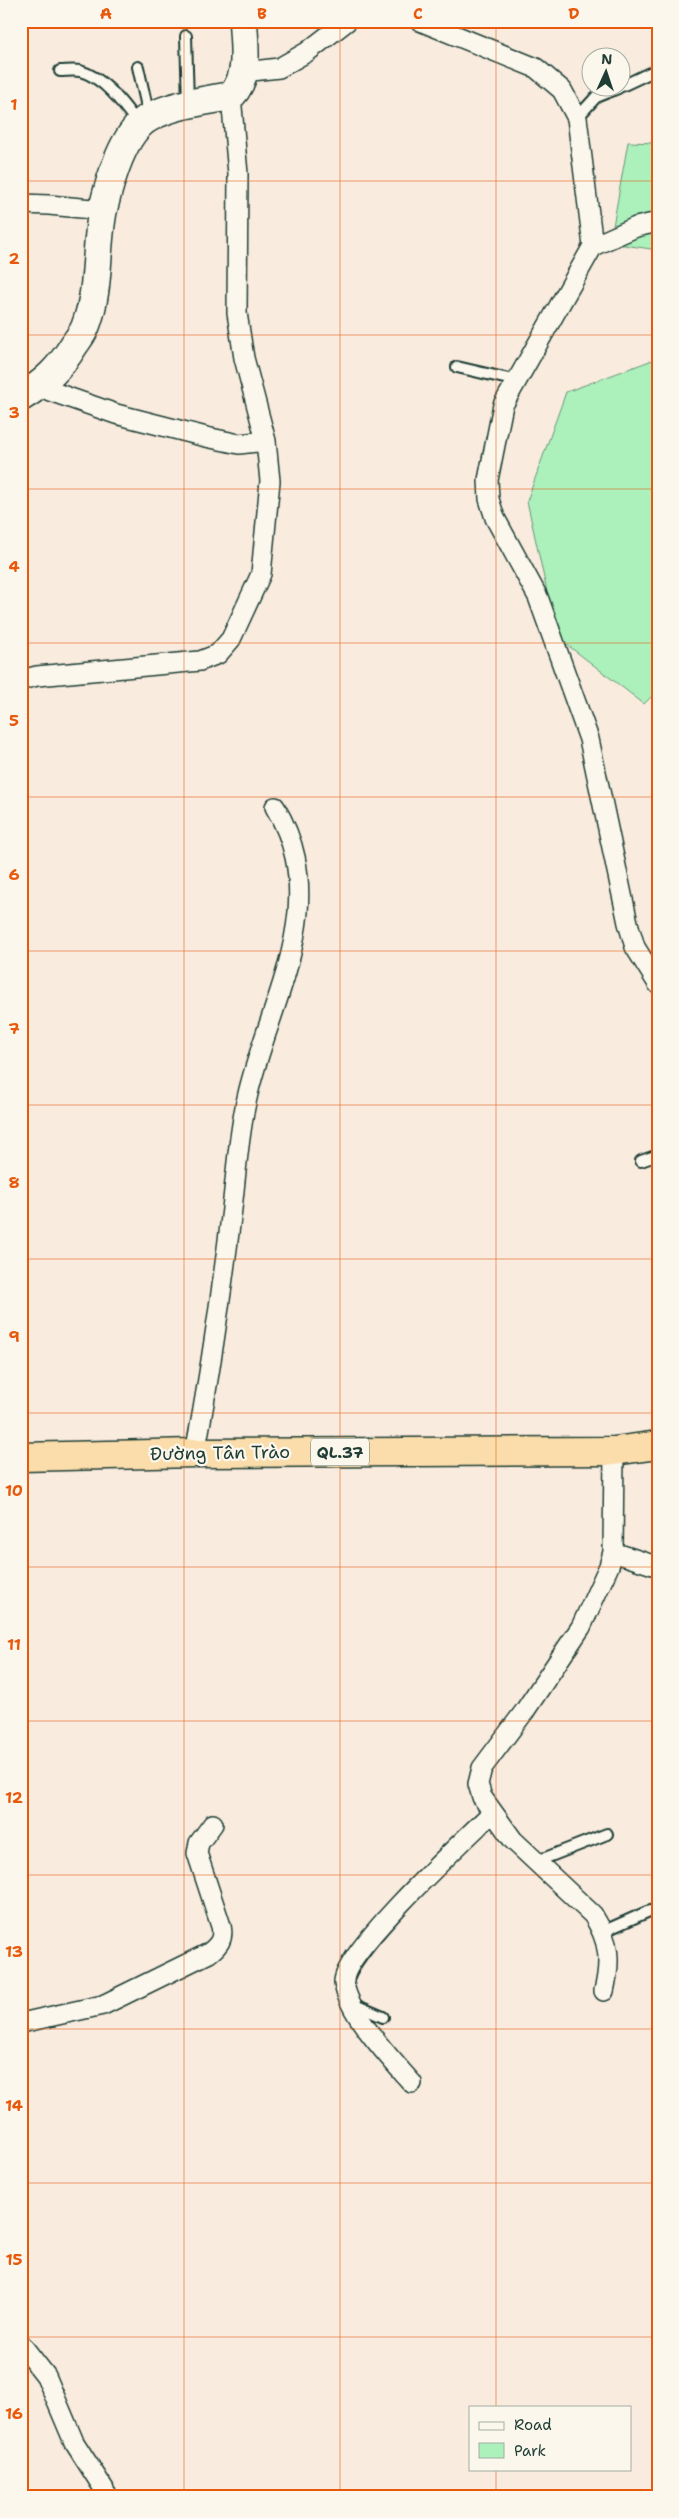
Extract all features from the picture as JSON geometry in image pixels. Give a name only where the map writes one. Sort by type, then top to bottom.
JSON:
[{"type":"highway","name":"Đường Tân Trào","points":[[21,1457],[195,1453],[614,1451],[658,1445]]},
{"type":"street","points":[[31,391],[59,368],[86,326],[95,287],[103,210],[122,150],[144,121],[188,105],[231,96],[241,84],[244,72],[243,21]]},
{"type":"street","points":[[244,72],[280,68],[307,52],[346,21]]},
{"type":"street","points":[[420,21],[536,68],[562,90],[577,118],[593,246],[503,405],[488,480],[495,518],[538,597],[580,713],[589,740],[628,923],[635,947],[658,984]]},
{"type":"street","points":[[21,680],[37,676],[200,661],[218,654],[231,639],[261,574],[270,481],[266,441],[244,358],[237,313],[238,174],[231,96]]},
{"type":"street","points":[[21,204],[49,204],[103,210]]},
{"type":"street","points":[[593,246],[636,227],[658,222]]},
{"type":"street","points":[[31,391],[50,391],[116,414],[206,437],[239,444],[266,441]]},
{"type":"street","points":[[195,1453],[212,1367],[247,1098],[274,1005],[293,950],[298,910],[297,868],[290,832],[276,807]]},
{"type":"street","points":[[604,1991],[610,1960],[602,1932],[593,1915],[513,1840],[482,1797],[478,1784],[482,1768],[524,1712],[581,1627],[609,1566],[613,1552],[614,1451]]},
{"type":"street","points":[[613,1552],[653,1565],[658,1564]]},
{"type":"street","points":[[412,2083],[379,2046],[351,2004],[344,1982],[348,1969],[385,1920],[492,1812]]},
{"type":"street","points":[[21,2023],[103,2005],[209,1953],[219,1945],[223,1935],[221,1926],[197,1853],[199,1843],[212,1824]]},
{"type":"street","points":[[21,2344],[46,2376],[74,2442],[104,2489],[106,2497]]},
{"type":"lane","points":[[186,36],[188,105]]},
{"type":"lane","points":[[138,67],[144,121]]},
{"type":"lane","points":[[632,81],[658,69]]},
{"type":"lane","points":[[60,70],[79,71],[92,76],[123,105],[144,121]]},
{"type":"lane","points":[[577,118],[595,98]]},
{"type":"lane","points":[[457,367],[517,381]]},
{"type":"lane","points":[[641,1161],[658,1155]]},
{"type":"lane","points":[[535,1862],[607,1834]]},
{"type":"lane","points":[[602,1932],[658,1909]]},
{"type":"lane","points":[[351,2004],[383,2017]]},
{"type":"green space","points":[[628,142],[658,143],[658,250],[610,243]]},
{"type":"green space","points":[[658,358],[658,690],[644,704],[557,637],[527,501],[566,392]]}]
